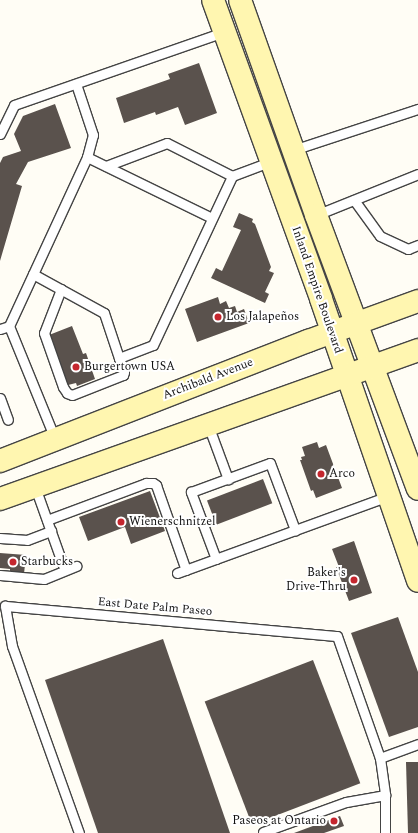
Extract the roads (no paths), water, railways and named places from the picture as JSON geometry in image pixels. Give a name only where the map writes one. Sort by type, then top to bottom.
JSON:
[{"type":"main road","name":"Inland Empire Boulevard","points":[[213,0],[272,161],[418,581]]},
{"type":"main road","name":"Inland Empire Boulevard","points":[[240,0],[316,215],[418,489]]},
{"type":"main road","name":"Archibald Avenue","points":[[0,461],[308,341],[418,301]]},
{"type":"main road","points":[[0,499],[418,350]]},
{"type":"lane","points":[[0,134],[14,105],[224,32]]},
{"type":"lane","points":[[55,440],[9,326],[87,157],[93,136],[76,84]]},
{"type":"lane","points":[[293,150],[418,109]]},
{"type":"lane","points":[[106,166],[167,143],[232,176]]},
{"type":"lane","points":[[87,157],[212,218]]},
{"type":"lane","points":[[120,358],[153,345],[232,176],[272,161]]},
{"type":"lane","points":[[316,215],[418,174]]},
{"type":"lane","points":[[354,200],[380,236],[408,248],[418,245]]},
{"type":"lane","points":[[33,274],[61,289],[104,313],[120,358],[124,372],[123,375],[72,395],[67,393],[63,387],[44,333],[61,289]]},
{"type":"lane","points":[[0,329],[9,326]]},
{"type":"lane","points":[[0,398],[8,420]]},
{"type":"lane","points":[[208,425],[228,478]]},
{"type":"lane","points":[[216,559],[192,492],[228,478],[270,463],[295,530]]},
{"type":"lane","points":[[47,520],[146,483],[152,483],[156,485],[186,570]]},
{"type":"lane","points":[[35,487],[63,565]]},
{"type":"lane","points":[[177,573],[388,496]]},
{"type":"lane","points":[[0,538],[27,540],[51,531]]},
{"type":"lane","points":[[0,575],[44,579],[76,566]]},
{"type":"lane","name":"East Date Palm Paseo","points":[[79,833],[12,646],[5,606],[337,636],[380,758],[385,795],[386,833]]},
{"type":"lane","points":[[380,758],[418,744]]},
{"type":"lane","points":[[263,832],[346,802],[385,795]]},
{"type":"place","name":"Los Jalapeños","points":[[218,317]]},
{"type":"place","name":"Burgertown USA","points":[[76,367]]},
{"type":"place","name":"Arco","points":[[321,474]]},
{"type":"place","name":"Wienerschnitzel","points":[[121,522]]},
{"type":"place","name":"Starbucks","points":[[13,562]]},
{"type":"place","name":"Baker's Drive-Thru","points":[[354,580]]},
{"type":"place","name":"Paseos at Ontario","points":[[334,821]]}]
